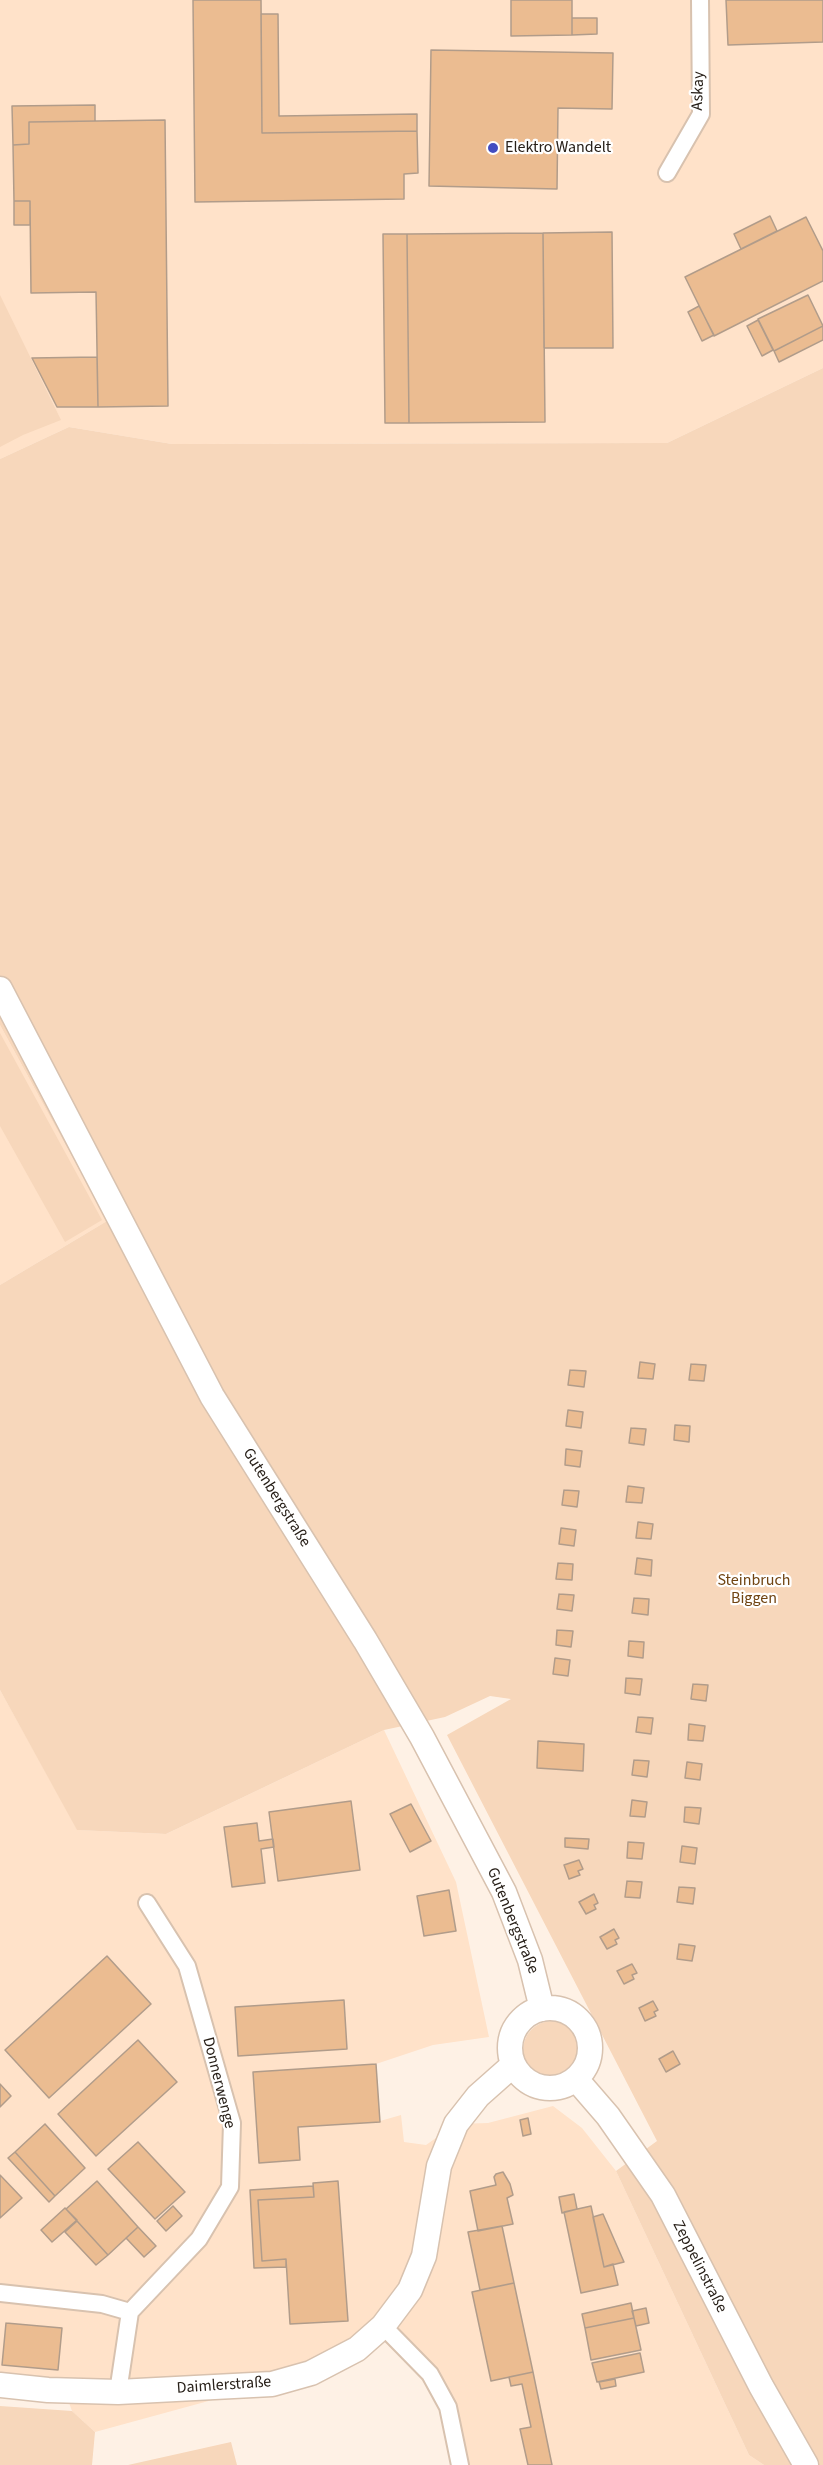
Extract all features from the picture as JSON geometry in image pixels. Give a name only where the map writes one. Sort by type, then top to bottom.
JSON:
[{"type":"main road","name":"Gutenbergstraße","points":[[0,989],[212,1396],[365,1640],[422,1737],[504,1892],[530,1960],[542,2009]]},
{"type":"main road","points":[[556,2008],[568,2012],[579,2020],[590,2043],[585,2068],[576,2079],[554,2088],[542,2088],[530,2083],[513,2065],[510,2054],[510,2041],[521,2020],[542,2009],[556,2008]]},
{"type":"main road","name":"Daimlerstraße","points":[[0,2385],[48,2390],[118,2392],[272,2384],[311,2373],[357,2349],[383,2326],[410,2290],[424,2256],[439,2166],[456,2124],[478,2096],[513,2065]]},
{"type":"main road","name":"Zeppelinstraße","points":[[576,2079],[608,2116],[663,2195],[761,2386],[806,2465]]},
{"type":"street","name":"Askay","points":[[666,173],[701,114],[700,0]]},
{"type":"street","name":"Donnerwenge","points":[[130,2312],[199,2240],[230,2187],[232,2123],[187,1966],[147,1903]]},
{"type":"street","points":[[0,2293],[102,2304],[130,2312],[118,2392]]},
{"type":"street","points":[[383,2326],[430,2374],[448,2407],[460,2465]]},
{"type":"shaded area","points":[[0,0],[823,0],[823,368],[667,443],[172,444],[69,427],[0,459]]},
{"type":"shaded area","points":[[0,1025],[107,1221],[0,1285]]},
{"type":"shaded area","points":[[0,1690],[78,1830],[166,1834],[384,1730],[456,1882],[489,2037],[433,2045],[376,2064],[380,2121],[401,2115],[404,2142],[426,2145],[456,2124],[488,2123],[553,2106],[582,2128],[616,2171],[749,2455],[764,2465],[460,2465],[448,2407],[383,2327],[311,2373],[95,2432],[72,2411],[61,2380],[0,2373]]},
{"type":"green space","points":[[0,295],[61,420],[0,447]]},
{"type":"green space","name":"Steinbruch Biggen","points":[[823,368],[823,2465],[764,2465],[749,2455],[616,2171],[657,2141],[447,1735],[511,1699],[490,1696],[445,1717],[384,1730],[166,1834],[77,1830],[0,1690],[0,1285],[107,1221],[0,1025],[0,459],[69,427],[172,444],[667,443]]},
{"type":"green space","points":[[0,1033],[102,1220],[65,1242],[0,1126]]},
{"type":"green space","points":[[552,2021],[568,2026],[576,2034],[581,2050],[576,2066],[568,2074],[552,2079],[536,2074],[528,2066],[523,2050],[528,2034],[536,2026]]},
{"type":"green space","points":[[0,2406],[72,2411],[95,2432],[92,2465],[0,2465]]},
{"type":"green space","points":[[231,2442],[237,2465],[128,2465]]},
{"type":"building","points":[[193,0],[261,0],[262,133],[417,131],[418,173],[404,174],[404,199],[195,202]]},
{"type":"building","points":[[511,0],[572,0],[572,35],[511,36]]},
{"type":"building","points":[[726,0],[823,0],[823,42],[728,45]]},
{"type":"building","points":[[261,14],[278,14],[279,116],[417,114],[417,131],[262,133]]},
{"type":"building","points":[[572,18],[597,18],[597,34],[572,35]]},
{"type":"building","name":"Elektro Wandelt","points":[[431,50],[613,53],[612,109],[558,108],[557,189],[429,186]]},
{"type":"building","points":[[95,105],[95,121],[29,122],[29,144],[13,145],[12,106]]},
{"type":"building","points":[[165,120],[168,406],[98,407],[96,292],[31,293],[30,201],[14,201],[13,145],[29,144],[29,122]]},
{"type":"building","points":[[14,201],[30,201],[30,225],[14,225]]},
{"type":"building","points":[[770,216],[777,231],[741,249],[734,234]]},
{"type":"building","points":[[806,217],[823,251],[823,281],[714,336],[685,277]]},
{"type":"building","points":[[612,232],[613,348],[544,348],[543,233]]},
{"type":"building","points":[[543,233],[545,422],[409,423],[407,234]]},
{"type":"building","points":[[383,234],[407,234],[409,423],[385,423]]},
{"type":"building","points":[[808,295],[823,326],[774,351],[758,319]]},
{"type":"building","points":[[699,306],[714,335],[702,341],[688,312]]},
{"type":"building","points":[[758,320],[773,350],[762,356],[747,326]]},
{"type":"building","points":[[823,326],[823,340],[779,362],[774,351]]},
{"type":"building","points":[[97,357],[98,407],[57,407],[32,358]]},
{"type":"building","points":[[640,1362],[655,1364],[653,1379],[638,1378]]},
{"type":"building","points":[[691,1364],[706,1365],[704,1381],[689,1380]]},
{"type":"building","points":[[570,1370],[586,1371],[584,1387],[568,1385]]},
{"type":"building","points":[[568,1410],[583,1412],[581,1428],[566,1426]]},
{"type":"building","points":[[675,1425],[690,1426],[689,1442],[674,1440]]},
{"type":"building","points":[[631,1428],[646,1429],[644,1445],[629,1443]]},
{"type":"building","points":[[566,1449],[582,1451],[580,1467],[565,1465]]},
{"type":"building","points":[[628,1486],[644,1488],[642,1503],[626,1502]]},
{"type":"building","points":[[564,1490],[579,1491],[577,1507],[562,1505]]},
{"type":"building","points":[[638,1522],[653,1524],[651,1539],[636,1538]]},
{"type":"building","points":[[561,1528],[576,1530],[574,1546],[559,1544]]},
{"type":"building","points":[[637,1558],[652,1560],[651,1576],[635,1574]]},
{"type":"building","points":[[558,1563],[573,1564],[572,1580],[556,1579]]},
{"type":"building","points":[[559,1594],[574,1595],[572,1611],[557,1609]]},
{"type":"building","points":[[634,1598],[649,1599],[648,1615],[632,1613]]},
{"type":"building","points":[[557,1630],[573,1631],[571,1647],[556,1645]]},
{"type":"building","points":[[629,1641],[644,1642],[643,1658],[628,1656]]},
{"type":"building","points":[[555,1658],[570,1660],[568,1676],[553,1674]]},
{"type":"building","points":[[626,1678],[642,1679],[640,1695],[625,1693]]},
{"type":"building","points":[[693,1684],[708,1685],[706,1701],[691,1699]]},
{"type":"building","points":[[638,1717],[653,1718],[651,1734],[636,1732]]},
{"type":"building","points":[[689,1724],[705,1726],[703,1741],[688,1740]]},
{"type":"building","points":[[538,1741],[584,1744],[583,1771],[537,1768]]},
{"type":"building","points":[[634,1760],[649,1761],[647,1777],[632,1775]]},
{"type":"building","points":[[687,1762],[702,1764],[700,1780],[685,1778]]},
{"type":"building","points":[[632,1800],[647,1802],[645,1817],[630,1816]]},
{"type":"building","points":[[351,1801],[360,1870],[278,1881],[269,1812]]},
{"type":"building","points":[[411,1804],[431,1841],[410,1852],[390,1814]]},
{"type":"building","points":[[685,1807],[701,1808],[699,1824],[684,1822]]},
{"type":"building","points":[[257,1823],[259,1841],[273,1839],[274,1847],[261,1849],[265,1883],[232,1887],[224,1827]]},
{"type":"building","points":[[565,1838],[589,1839],[588,1849],[565,1847]]},
{"type":"building","points":[[628,1842],[644,1843],[642,1859],[627,1858]]},
{"type":"building","points":[[682,1846],[697,1848],[695,1864],[680,1862]]},
{"type":"building","points":[[579,1860],[583,1869],[578,1871],[580,1875],[569,1879],[564,1865]]},
{"type":"building","points":[[627,1881],[642,1882],[640,1898],[625,1897]]},
{"type":"building","points":[[679,1887],[695,1888],[693,1904],[677,1902]]},
{"type":"building","points":[[449,1890],[456,1931],[424,1936],[417,1896]]},
{"type":"building","points":[[594,1894],[598,1903],[594,1905],[596,1909],[586,1914],[579,1902]]},
{"type":"building","points":[[614,1929],[619,1938],[615,1940],[617,1944],[607,1949],[600,1937]]},
{"type":"building","points":[[679,1944],[695,1946],[692,1961],[677,1959]]},
{"type":"building","points":[[107,1956],[151,2004],[49,2098],[5,2050]]},
{"type":"building","points":[[632,1964],[637,1973],[632,1975],[634,1979],[624,1984],[617,1971]]},
{"type":"building","points":[[344,2000],[347,2049],[238,2056],[235,2007]]},
{"type":"building","points":[[653,2001],[658,2010],[654,2012],[656,2016],[645,2021],[639,2008]]},
{"type":"building","points":[[138,2040],[177,2082],[96,2156],[58,2114]]},
{"type":"building","points":[[673,2051],[680,2064],[666,2072],[659,2059]]},
{"type":"building","points":[[376,2064],[380,2122],[298,2127],[300,2160],[259,2163],[253,2072]]},
{"type":"building","points":[[0,2084],[11,2096],[0,2107]]},
{"type":"building","points":[[528,2118],[531,2134],[523,2136],[520,2120]]},
{"type":"building","points":[[45,2124],[85,2168],[55,2196],[15,2152]]},
{"type":"building","points":[[138,2142],[185,2192],[155,2219],[108,2169]]},
{"type":"building","points":[[15,2152],[55,2196],[49,2202],[8,2158]]},
{"type":"building","points":[[503,2172],[513,2195],[507,2198],[513,2224],[478,2231],[470,2191],[496,2185],[494,2177]]},
{"type":"building","points":[[0,2175],[22,2198],[0,2218]]},
{"type":"building","points":[[97,2181],[138,2227],[108,2255],[66,2209]]},
{"type":"building","points":[[338,2181],[348,2321],[290,2324],[286,2259],[262,2261],[258,2200],[314,2197],[313,2183]]},
{"type":"building","points":[[313,2186],[314,2197],[258,2200],[262,2261],[286,2259],[286,2267],[254,2268],[250,2190]]},
{"type":"building","points":[[574,2194],[577,2209],[562,2213],[559,2197]]},
{"type":"building","points":[[173,2206],[182,2216],[166,2231],[157,2221]]},
{"type":"building","points":[[591,2206],[604,2267],[613,2264],[618,2285],[581,2293],[564,2212]]},
{"type":"building","points":[[65,2208],[77,2220],[52,2242],[41,2230]]},
{"type":"building","points":[[603,2214],[624,2262],[604,2267],[593,2217]]},
{"type":"building","points":[[77,2221],[108,2255],[96,2265],[65,2232]]},
{"type":"building","points":[[502,2226],[514,2283],[480,2290],[468,2232]]},
{"type":"building","points":[[138,2227],[156,2246],[144,2257],[126,2238]]},
{"type":"building","points":[[514,2283],[533,2372],[491,2381],[472,2292]]},
{"type":"building","points":[[631,2303],[634,2318],[585,2328],[582,2314]]},
{"type":"building","points":[[646,2308],[649,2323],[636,2326],[632,2311]]},
{"type":"building","points":[[634,2318],[641,2350],[591,2360],[585,2328]]},
{"type":"building","points":[[6,2323],[62,2328],[58,2370],[2,2365]]},
{"type":"building","points":[[640,2353],[644,2372],[597,2382],[592,2363]]},
{"type":"building","points":[[533,2372],[552,2465],[528,2465],[520,2429],[531,2427],[522,2384],[511,2386],[509,2377]]},
{"type":"building","points":[[615,2379],[616,2386],[601,2389],[599,2382]]},
{"type":"place","name":"Elektro Wandelt","points":[[493,148]]}]
